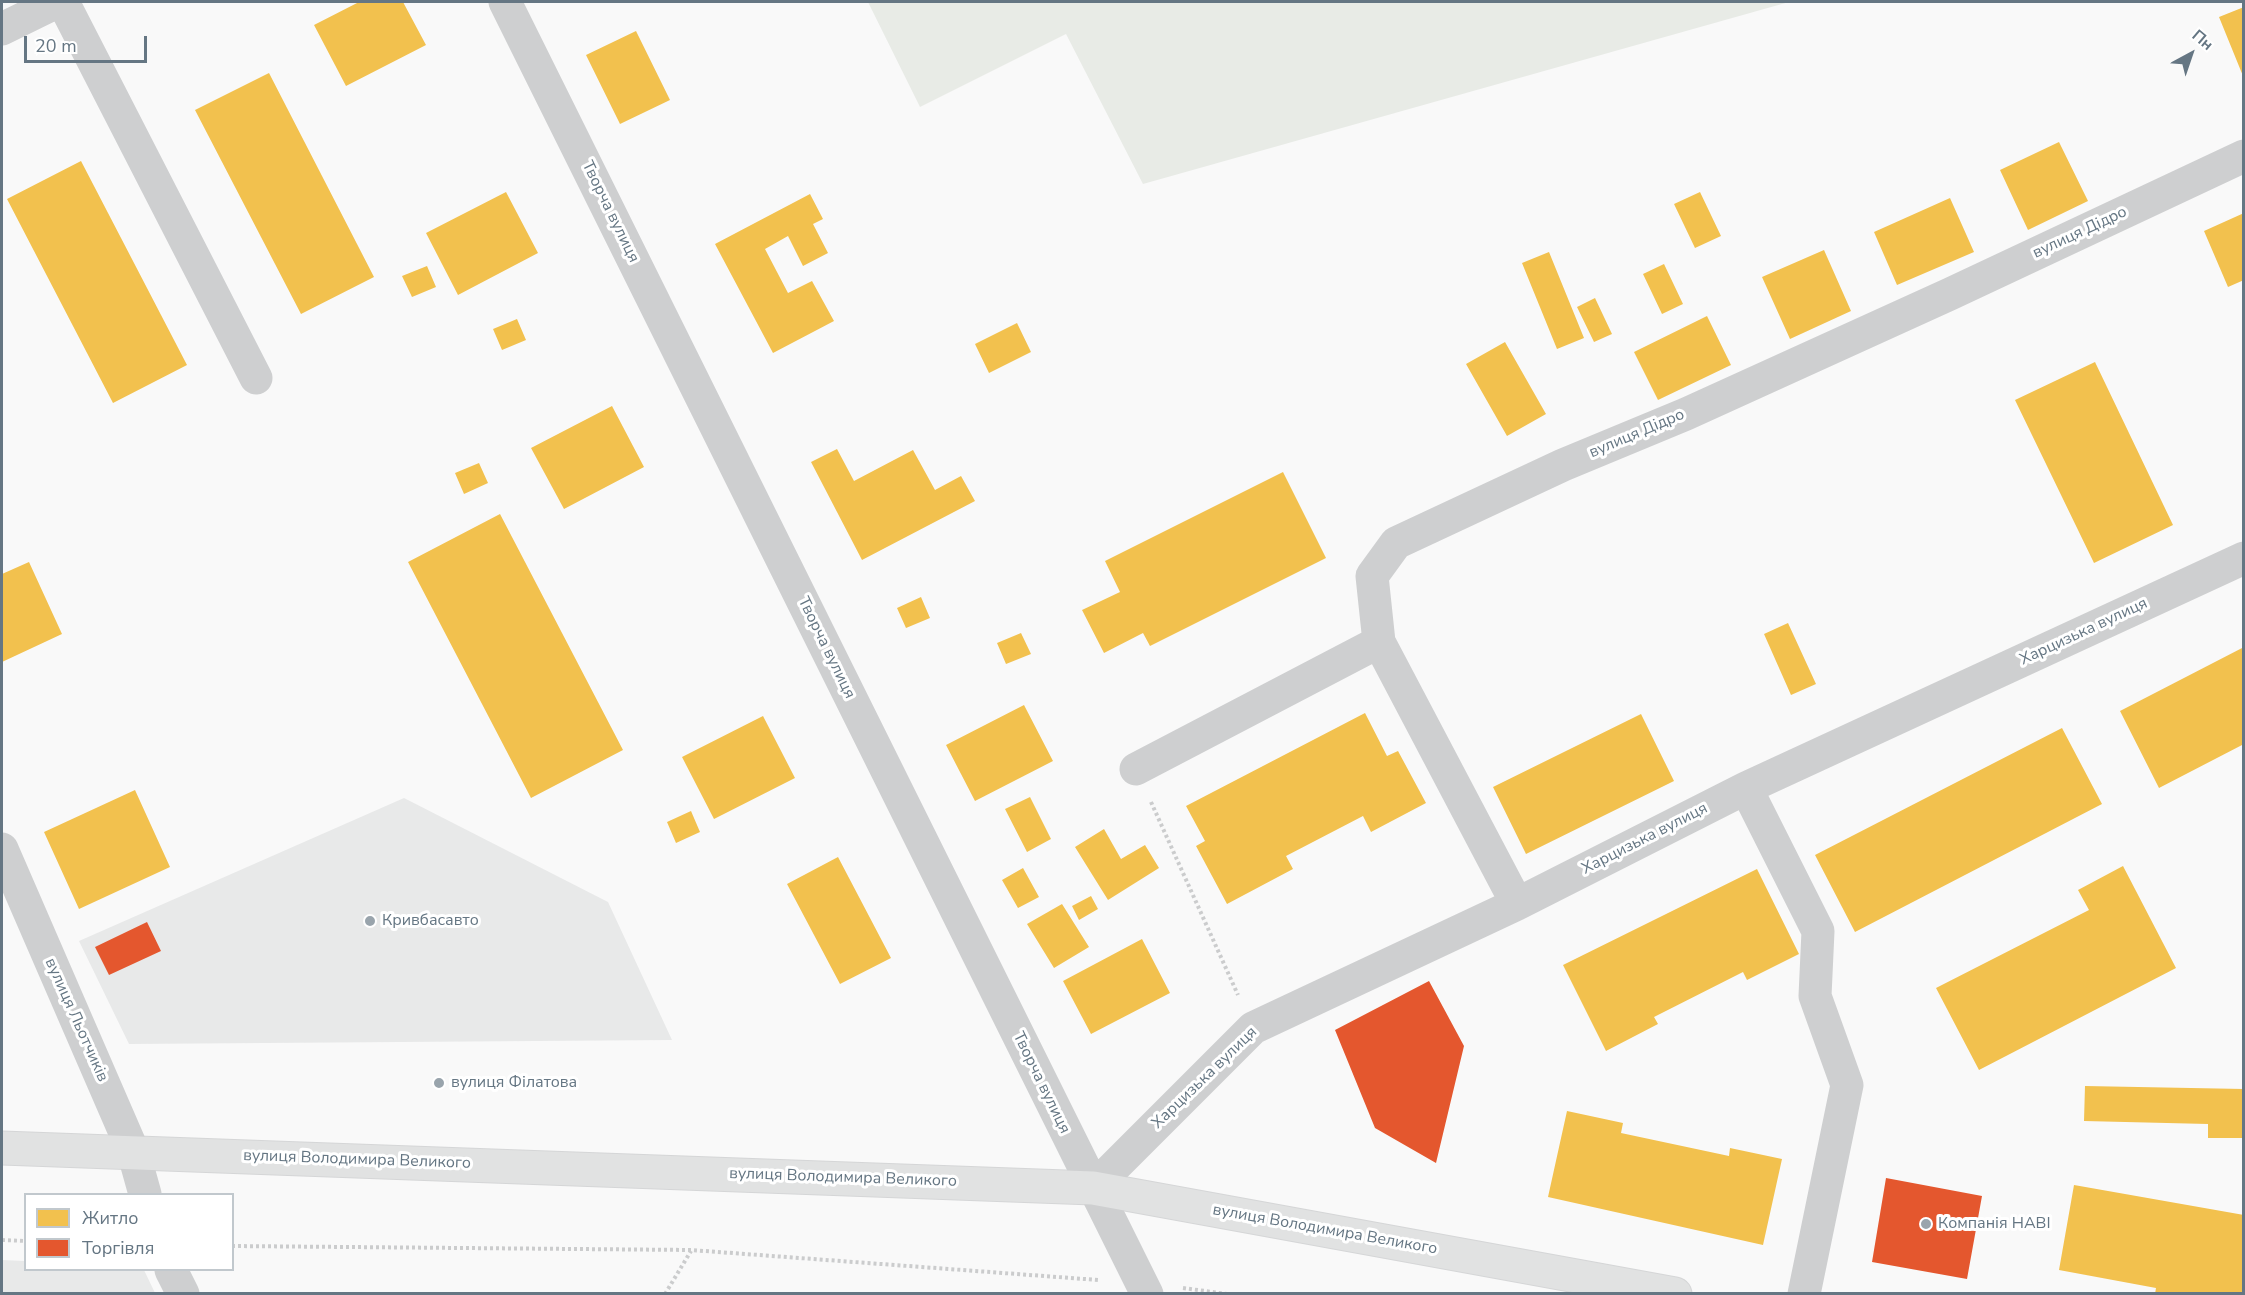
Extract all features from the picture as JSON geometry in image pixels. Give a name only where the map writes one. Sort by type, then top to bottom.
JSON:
[{"type":"main road","name":"вулиця Володимира Великого","points":[[2,1148],[133,1151],[1093,1188],[1675,1293]]},
{"type":"street","points":[[2,29],[57,2]]},
{"type":"street","points":[[63,2],[256,378]]},
{"type":"street","name":"Творча вулиця","points":[[505,2],[1144,1288]]},
{"type":"street","name":"вулиця Дідро","points":[[1517,904],[1379,642],[1372,576],[1396,543],[1563,465],[1686,414],[1950,294],[2244,156]]},
{"type":"street","name":"Харцизька вулиця","points":[[1093,1188],[1253,1028],[1517,904],[1746,788],[2244,558]]},
{"type":"street","points":[[1136,769],[1379,642]]},
{"type":"street","points":[[1746,788],[1818,931],[1815,996],[1847,1085],[1804,1293]]},
{"type":"street","name":"вулиця Льотчиків","points":[[2,849],[133,1151],[145,1193]]},
{"type":"street","points":[[172,1271],[183,1293]]},
{"type":"path","points":[[1136,769],[1253,1028]]},
{"type":"path","points":[[2,1240],[24,1241]]},
{"type":"path","points":[[234,1246],[691,1250],[1144,1288]]},
{"type":"path","points":[[665,1293],[691,1250]]},
{"type":"shaded area","points":[[868,2],[1789,2],[1143,184],[1066,34],[920,107]]},
{"type":"shaded area","name":"Кривбасавто","points":[[404,798],[608,902],[672,1040],[129,1044],[79,941]]},
{"type":"shaded area","points":[[2,1260],[24,1261],[24,1271],[144,1271],[155,1293],[2,1293]]},
{"type":"building: Житло","points":[[359,2],[403,2],[426,45],[346,86],[314,25]]},
{"type":"building: Житло","points":[[2244,7],[2244,76],[2243,76],[2219,17]]},
{"type":"building: Житло","points":[[636,31],[670,100],[620,124],[586,55]]},
{"type":"building: Житло","points":[[269,73],[374,277],[301,314],[195,110]]},
{"type":"building: Житло","points":[[2059,142],[2088,201],[2028,230],[2000,170]]},
{"type":"building: Житло","points":[[81,161],[187,365],[113,403],[7,199]]},
{"type":"building: Житло","points":[[506,192],[538,253],[458,295],[426,233]]},
{"type":"building: Житло","points":[[1700,192],[1721,236],[1695,248],[1674,204]]},
{"type":"building: Житло","points":[[810,194],[823,219],[813,224],[828,253],[803,266],[788,236],[765,249],[788,293],[812,281],[834,321],[773,353],[715,244]]},
{"type":"building: Житло","points":[[1950,198],[1974,252],[1897,285],[1874,232]]},
{"type":"building: Житло","points":[[2244,213],[2244,280],[2228,287],[2204,231]]},
{"type":"building: Житло","points":[[1824,250],[1851,311],[1790,339],[1762,277]]},
{"type":"building: Житло","points":[[1549,252],[1584,338],[1557,349],[1522,263]]},
{"type":"building: Житло","points":[[1664,264],[1683,304],[1662,314],[1643,274]]},
{"type":"building: Житло","points":[[427,266],[436,287],[412,297],[402,276]]},
{"type":"building: Житло","points":[[1595,298],[1612,334],[1594,342],[1577,307]]},
{"type":"building: Житло","points":[[1707,316],[1731,365],[1658,400],[1634,352]]},
{"type":"building: Житло","points":[[517,319],[526,340],[502,350],[493,329]]},
{"type":"building: Житло","points":[[1017,323],[1031,352],[989,373],[975,344]]},
{"type":"building: Житло","points":[[1505,342],[1546,414],[1507,436],[1466,364]]},
{"type":"building: Житло","points":[[2095,362],[2173,525],[2094,563],[2015,400]]},
{"type":"building: Житло","points":[[612,406],[644,467],[564,509],[531,448]]},
{"type":"building: Житло","points":[[837,449],[854,481],[913,450],[935,490],[961,476],[975,501],[862,560],[811,462]]},
{"type":"building: Житло","points":[[479,463],[488,483],[464,494],[455,473]]},
{"type":"building: Житло","points":[[1283,472],[1326,558],[1150,646],[1143,633],[1104,653],[1082,610],[1120,592],[1105,561]]},
{"type":"building: Житло","points":[[500,514],[623,750],[531,798],[408,562]]},
{"type":"building: Житло","points":[[29,562],[62,634],[2,662],[2,574]]},
{"type":"building: Житло","points":[[921,597],[930,618],[906,628],[897,608]]},
{"type":"building: Житло","points":[[1788,623],[1816,684],[1791,695],[1764,634]]},
{"type":"building: Житло","points":[[1021,633],[1031,654],[1006,664],[997,643]]},
{"type":"building: Житло","points":[[2244,647],[2244,744],[2159,788],[2120,711]]},
{"type":"building: Житло","points":[[1024,705],[1053,761],[975,801],[946,745]]},
{"type":"building: Житло","points":[[1365,713],[1387,756],[1398,751],[1426,803],[1371,832],[1363,816],[1286,856],[1293,869],[1227,904],[1196,846],[1205,841],[1186,806]]},
{"type":"building: Житло","points":[[1641,714],[1674,781],[1526,854],[1493,787]]},
{"type":"building: Житло","points":[[763,716],[795,778],[714,819],[682,757]]},
{"type":"building: Житло","points":[[2062,728],[2102,804],[1855,932],[1815,855]]},
{"type":"building: Житло","points":[[135,790],[170,867],[79,909],[44,832]]},
{"type":"building: Житло","points":[[1030,797],[1051,839],[1027,852],[1005,809]]},
{"type":"building: Житло","points":[[691,811],[700,832],[676,843],[667,822]]},
{"type":"building: Житло","points":[[1104,829],[1121,859],[1145,845],[1159,868],[1108,900],[1075,847]]},
{"type":"building: Житло","points":[[838,857],[891,958],[840,984],[787,884]]},
{"type":"building: Житло","points":[[2123,866],[2176,968],[1979,1070],[1936,988],[2089,910],[2078,890]]},
{"type":"building: Житло","points":[[1023,868],[1039,897],[1018,908],[1002,880]]},
{"type":"building: Житло","points":[[1757,869],[1799,954],[1747,980],[1743,972],[1654,1017],[1658,1024],[1606,1051],[1563,965]]},
{"type":"building: Житло","points":[[1091,896],[1098,909],[1079,920],[1072,906]]},
{"type":"building: Житло","points":[[1062,904],[1089,947],[1054,968],[1027,924]]},
{"type":"building: Житло","points":[[1142,939],[1170,993],[1091,1034],[1063,981]]},
{"type":"building: Житло","points":[[2085,1086],[2244,1089],[2244,1138],[2208,1138],[2208,1124],[2084,1121]]},
{"type":"building: Житло","points":[[1567,1111],[1623,1123],[1621,1133],[1729,1156],[1730,1148],[1782,1159],[1763,1245],[1548,1197]]},
{"type":"building: Житло","points":[[2074,1185],[2244,1215],[2244,1294],[2155,1294],[2156,1288],[2059,1270]]},
{"type":"building: Торгівля","points":[[147,922],[161,951],[109,975],[95,947]]},
{"type":"building: Торгівля","points":[[1429,981],[1464,1046],[1436,1163],[1375,1128],[1335,1030]]},
{"type":"building: Торгівля","points":[[1886,1178],[1982,1196],[1967,1279],[1872,1262]]},
{"type":"place","name":"Кривбасавто","points":[[370,921]]},
{"type":"place","name":"вулиця Філатова","points":[[439,1083]]},
{"type":"place","name":"Компанія НАВІ","points":[[1926,1224]]}]
